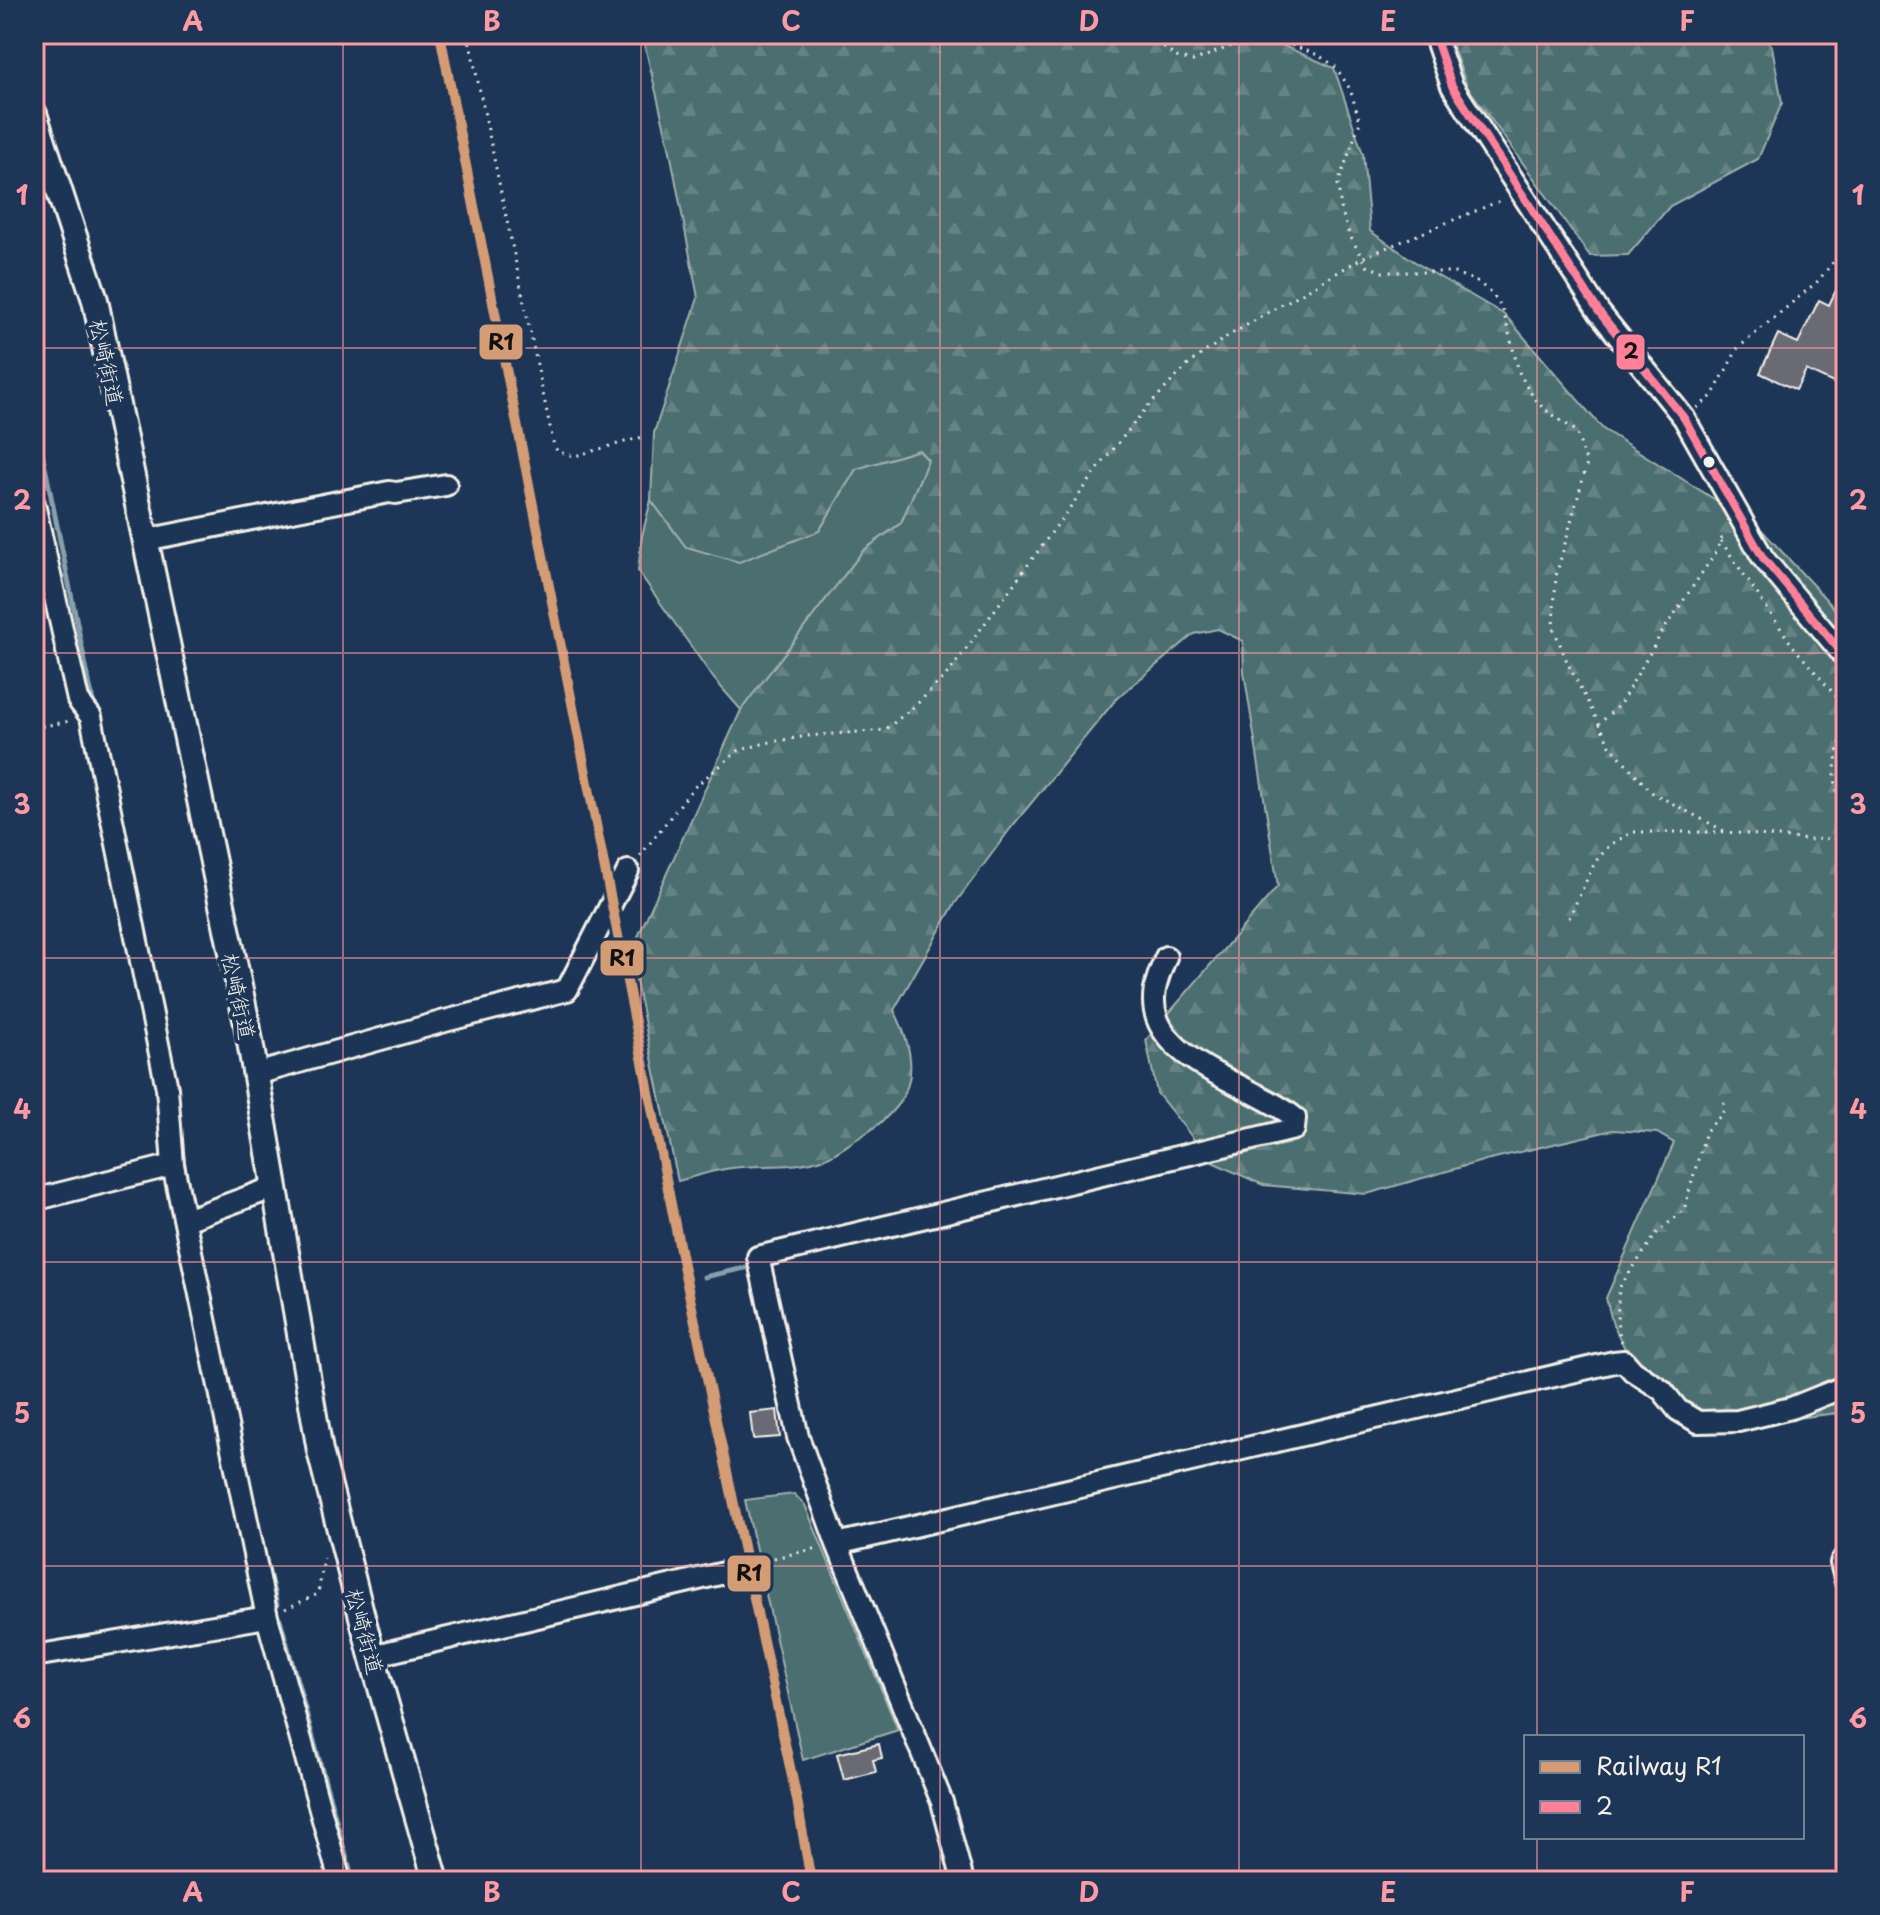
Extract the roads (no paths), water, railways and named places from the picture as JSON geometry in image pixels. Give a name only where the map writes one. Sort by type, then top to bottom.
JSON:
[{"type":"main road","name":"松崎街道","points":[[34,114],[95,300],[256,1074],[320,1451],[372,1656],[436,1881]]},
{"type":"street","points":[[1434,34],[1452,86],[1599,312],[1684,418],[1763,558],[1846,658]]},
{"type":"street","points":[[145,540],[389,492],[446,485]]},
{"type":"street","points":[[34,504],[78,700],[91,717],[167,1088],[173,1165],[267,1617],[340,1881]]},
{"type":"street","points":[[256,1074],[567,990],[628,871]]},
{"type":"street","points":[[963,1881],[942,1802],[837,1544],[802,1449],[787,1398],[758,1257],[1294,1129],[1295,1118],[1284,1108],[1221,1078],[1190,1058],[1168,1035],[1159,1021],[1153,1000],[1166,957]]},
{"type":"street","points":[[34,1200],[173,1165]]},
{"type":"street","points":[[186,1220],[275,1187]]},
{"type":"street","points":[[837,1544],[1624,1361],[1633,1371],[1662,1390],[1678,1410],[1698,1422],[1738,1421],[1778,1412],[1846,1386]]},
{"type":"street","points":[[1846,1555],[1841,1563],[1846,1582]]},
{"type":"street","points":[[372,1656],[724,1573]]},
{"type":"street","points":[[34,1656],[267,1617]]},
{"type":"waterway","points":[[34,413],[95,711]]},
{"type":"waterway","points":[[1141,1176],[1289,1142]]},
{"type":"waterway","points":[[182,1153],[192,1207]]},
{"type":"waterway","points":[[196,1224],[200,1244]]},
{"type":"waterway","points":[[704,1277],[754,1266]]},
{"type":"waterway","points":[[207,1281],[232,1401]]},
{"type":"waterway","points":[[261,1540],[277,1605]]},
{"type":"waterway","points":[[280,1619],[353,1881]]},
{"type":"rail line","name":"R1","points":[[440,34],[684,1270],[797,1800],[811,1881]]}]
